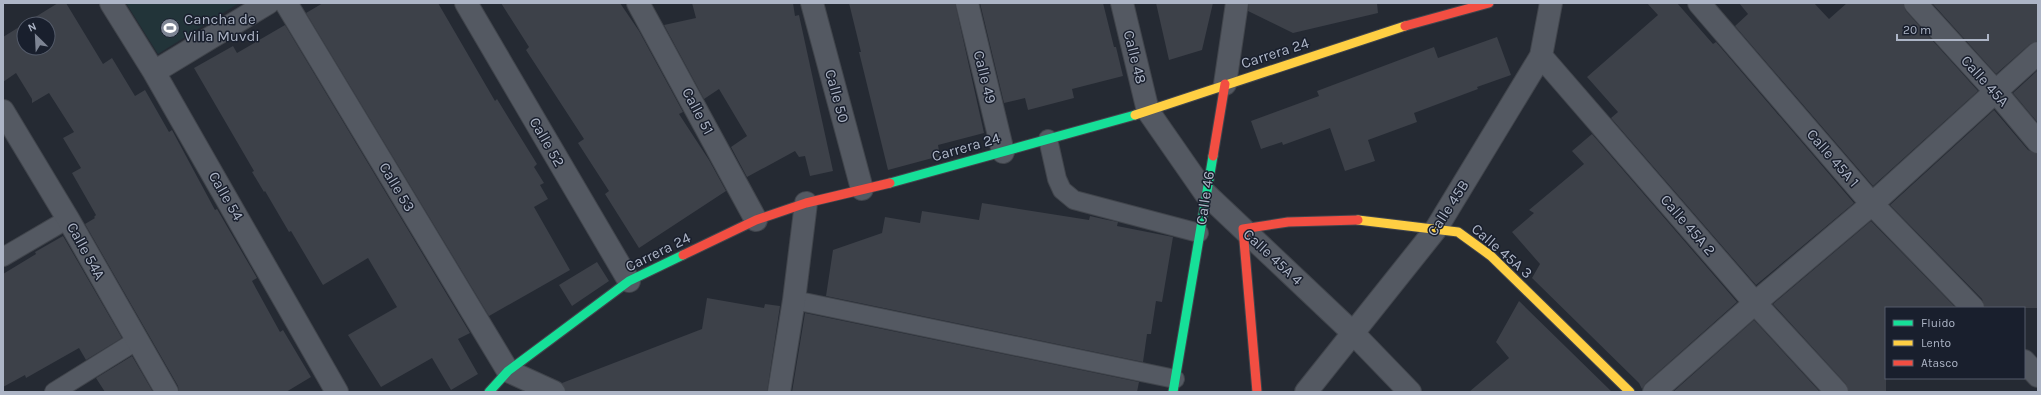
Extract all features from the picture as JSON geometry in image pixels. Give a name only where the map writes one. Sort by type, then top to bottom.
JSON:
[{"type":"street","name":"Calle 54","points":[[110,3],[154,72],[337,392]]},
{"type":"street","points":[[154,72],[268,3]]},
{"type":"street","name":"Calle 53","points":[[286,3],[508,371]]},
{"type":"street","name":"Calle 52","points":[[466,3],[629,281]]},
{"type":"street","name":"Calle 51","points":[[638,3],[670,59],[756,220]]},
{"type":"street","points":[[653,3],[670,59]]},
{"type":"street","name":"Calle 50","points":[[812,3],[862,189]]},
{"type":"street","name":"Calle 49","points":[[967,3],[1002,152]]},
{"type":"street","name":"Calle 48","points":[[1122,3],[1148,111]]},
{"type":"street","name":"Calle 46","points":[[1174,386],[1205,194],[1225,84],[1237,3]]},
{"type":"street","name":"Carrera 24","points":[[488,392],[508,371],[629,281],[756,220],[806,203],[917,176],[1148,111],[1225,84],[1413,23],[1489,3]]},
{"type":"street","name":"Calle 45B","points":[[1306,392],[1352,332],[1436,229],[1542,56],[1551,3]]},
{"type":"street","name":"Calle 45A 1","points":[[1699,3],[1872,204],[1972,307]]},
{"type":"street","name":"Calle 45A","points":[[1915,3],[1996,92],[2038,142]]},
{"type":"street","points":[[1654,392],[1755,303],[1872,204],[2038,53]]},
{"type":"street","name":"Calle 45A 2","points":[[1542,56],[1755,303],[1837,392]]},
{"type":"street","name":"Calle 54A","points":[[3,111],[68,218],[136,341],[167,392]]},
{"type":"street","name":"Calle 45A 4","points":[[1148,111],[1205,194],[1352,332],[1410,392]]},
{"type":"street","points":[[779,392],[794,300],[806,203]]},
{"type":"street","name":"Calle 45A 3","points":[[1243,229],[1288,222],[1349,220],[1458,232],[1491,256],[1630,392]]},
{"type":"street","points":[[1243,229],[1257,392]]},
{"type":"street","points":[[2025,362],[2038,376]]},
{"type":"street","points":[[508,371],[554,392]]},
{"type":"lane","points":[[1048,139],[1057,179],[1062,190],[1074,200],[1199,233]]},
{"type":"lane","points":[[3,257],[68,218]]},
{"type":"lane","points":[[794,300],[1174,386]]},
{"type":"lane","points":[[54,392],[136,341]]},
{"type":"shaded area","name":"Cancha de Villa Muvdi","points":[[126,3],[239,3],[158,54]]},
{"type":"building","points":[[58,3],[66,3],[103,64],[112,58],[135,96],[145,90],[169,132],[172,130],[215,210],[217,209],[257,278],[252,281],[280,332],[283,330],[311,377],[286,392],[179,392],[178,386],[85,224],[95,218],[94,217],[96,215],[72,173],[81,168],[63,138],[74,132],[49,93],[32,103],[32,99],[16,73],[3,82],[3,37],[16,29],[16,56],[56,56],[56,16],[37,16]]},
{"type":"building","points":[[323,3],[438,3],[495,101],[497,99],[537,164],[534,167],[544,183],[540,185],[548,199],[534,207],[570,270],[489,316],[306,13]]},
{"type":"building","points":[[501,3],[620,3],[639,31],[683,112],[679,114],[709,160],[726,191],[639,248],[605,194],[609,191],[578,143],[584,139],[526,50],[529,47]]},
{"type":"building","points":[[692,3],[793,3],[795,16],[799,15],[833,171],[810,176],[805,156],[799,157],[795,151],[747,177],[731,147],[747,136],[719,89],[704,99],[664,25],[696,18]]},
{"type":"building","points":[[849,3],[955,3],[984,133],[938,145],[940,156],[888,170],[859,52],[861,52]]},
{"type":"building","points":[[980,3],[1103,3],[1123,76],[1072,89],[1074,98],[1028,110],[1025,98],[1004,103]]},
{"type":"building","points":[[1156,3],[1213,3],[1202,50],[1169,60]]},
{"type":"building","points":[[1249,3],[1377,3],[1378,13],[1293,33],[1248,11]]},
{"type":"building","points":[[1647,3],[1677,3],[1713,44],[1716,42],[1854,203],[1756,285],[1611,118],[1618,112],[1587,77],[1658,15]]},
{"type":"building","points":[[1739,3],[1814,3],[1829,19],[1847,3],[1903,3],[1906,11],[1978,91],[1873,186],[1735,26],[1748,14]]},
{"type":"building","points":[[1932,3],[2038,3],[2038,41],[2030,44],[1996,74]]},
{"type":"building","points":[[285,25],[470,333],[458,339],[478,374],[451,390],[432,358],[381,387],[348,335],[397,307],[368,258],[323,285],[291,231],[289,232],[252,172],[254,171],[194,68],[233,46],[237,53]]},
{"type":"building","points":[[1497,37],[1511,75],[1477,87],[1478,89],[1414,113],[1417,122],[1368,140],[1375,161],[1345,171],[1330,128],[1283,145],[1282,142],[1261,149],[1251,121],[1319,96],[1317,91],[1434,47],[1438,58]]},
{"type":"building","points":[[2038,70],[2038,123],[2013,93]]},
{"type":"building","points":[[1994,110],[2028,150],[2038,154],[2038,308],[1985,307],[1982,299],[1890,205]]},
{"type":"building","points":[[1592,134],[1737,302],[1646,383],[1642,389],[1639,383],[1532,278],[1540,264],[1512,232],[1534,213],[1529,210],[1584,164],[1572,151]]},
{"type":"building","points":[[982,203],[1089,220],[1090,216],[1118,222],[1117,226],[1173,237],[1162,302],[1156,301],[1151,334],[1147,334],[1143,362],[826,296],[833,250],[882,233],[885,217],[920,223],[922,211],[979,220]]},
{"type":"building","points":[[1871,221],[1955,307],[1885,307],[1886,392],[1849,392],[1846,384],[1773,304]]},
{"type":"building","points":[[63,236],[122,338],[86,360],[79,348],[26,378],[25,375],[3,387],[3,274],[36,254],[35,252]]},
{"type":"building","points":[[597,262],[609,281],[572,306],[559,285]]},
{"type":"building","points":[[707,298],[764,308],[765,304],[780,306],[767,392],[566,392],[562,383],[702,329]]},
{"type":"building","points":[[1519,301],[1612,392],[1469,392],[1509,358],[1496,342]]},
{"type":"building","points":[[805,313],[1139,382],[1137,392],[792,392]]},
{"type":"building","points":[[1754,320],[1820,392],[1673,392]]},
{"type":"building","points":[[132,356],[153,392],[105,392],[96,378]]},
{"type":"traffic: fast","points":[[890,183],[1135,115]]},
{"type":"traffic: fast","points":[[1173,392],[1213,156]]},
{"type":"traffic: fast","points":[[489,392],[508,371],[629,281],[683,255]]},
{"type":"traffic: slow","points":[[1135,115],[1405,26]]},
{"type":"traffic: slow","points":[[1358,220],[1458,232],[1491,256],[1630,392]]},
{"type":"traffic: jam","points":[[1405,26],[1489,3]]},
{"type":"traffic: jam","points":[[1213,156],[1225,84]]},
{"type":"traffic: jam","points":[[683,255],[756,220],[806,203],[890,183]]},
{"type":"traffic: jam","points":[[1257,392],[1243,229],[1288,222],[1358,220]]},
{"type":"place","name":"Cancha de Villa Muvdi","points":[[170,28]]}]
